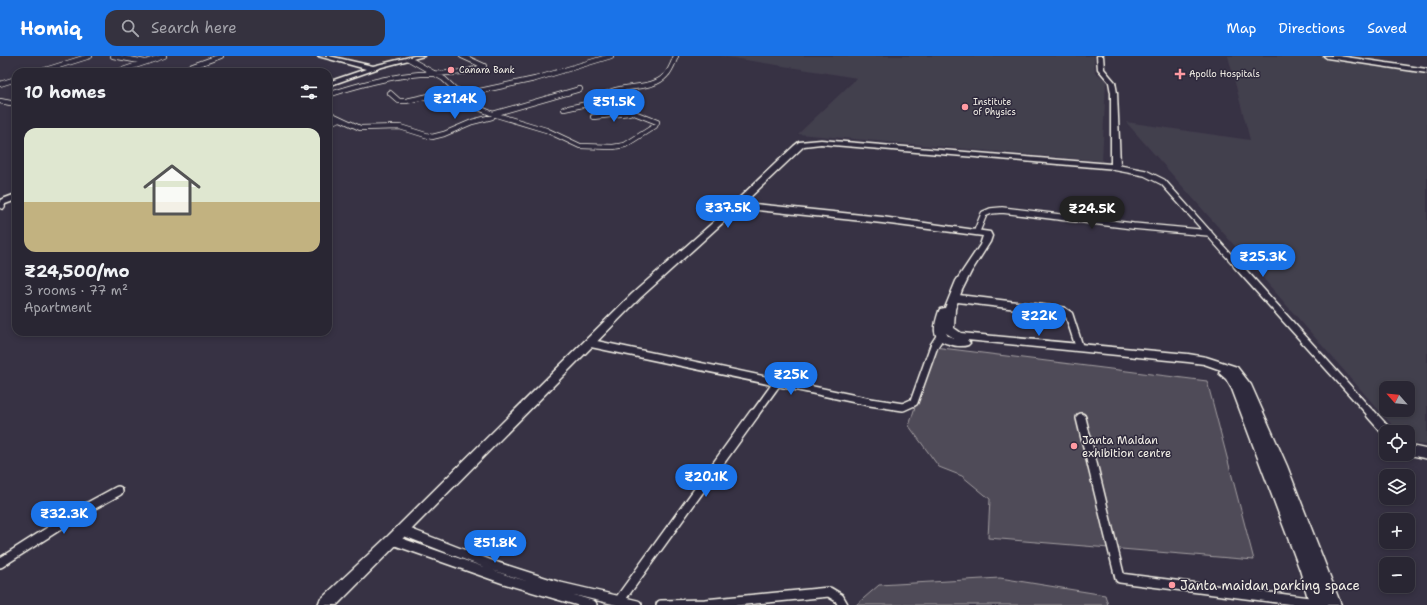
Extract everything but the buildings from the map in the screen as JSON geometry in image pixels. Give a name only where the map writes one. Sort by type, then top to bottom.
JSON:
[{"type":"street","points":[[52,68],[90,56]]},
{"type":"street","points":[[113,56],[146,62]]},
{"type":"street","points":[[129,68],[164,56]]},
{"type":"street","points":[[187,68],[221,56]]},
{"type":"street","points":[[321,56],[373,66]]},
{"type":"street","points":[[339,56],[373,66]]},
{"type":"street","points":[[332,79],[373,66],[409,57],[421,56]]},
{"type":"street","points":[[332,94],[371,82],[411,75],[468,71],[484,66],[462,56]]},
{"type":"street","points":[[461,95],[535,79],[611,56]]},
{"type":"street","points":[[601,101],[599,99],[600,97],[618,89],[647,85],[664,77],[676,56]]},
{"type":"street","points":[[1100,56],[1101,69],[1112,82],[1114,93],[1116,165],[1113,167]]},
{"type":"street","points":[[1327,56],[1427,71]]},
{"type":"street","points":[[1355,56],[1427,67]]},
{"type":"street","points":[[409,57],[444,79],[466,100],[493,114],[546,130],[568,142],[588,148],[625,145],[657,124],[654,120],[601,101],[564,109]]},
{"type":"street","points":[[332,82],[373,66]]},
{"type":"street","points":[[0,84],[12,80]]},
{"type":"street","points":[[332,115],[360,128],[400,126],[427,135],[436,136],[472,122],[492,117],[493,114],[580,89]]},
{"type":"street","points":[[390,93],[399,101],[406,101],[457,90]]},
{"type":"street","points":[[0,101],[12,103]]},
{"type":"street","points":[[593,117],[633,112]]},
{"type":"street","points":[[332,122],[340,119]]},
{"type":"street","points":[[326,605],[393,540],[401,530],[636,296],[735,207],[797,148],[802,144],[811,142],[940,151],[1113,167],[1156,176],[1381,425]]},
{"type":"street","points":[[1,206],[12,199]]},
{"type":"street","points":[[1,206],[12,202]]},
{"type":"street","points":[[735,207],[882,220],[977,231],[987,234],[988,236],[970,265],[954,298],[948,329],[958,336],[1050,345],[1079,346],[1188,358],[1206,361],[1234,370],[1245,386],[1280,466],[1333,605]]},
{"type":"street","points":[[735,207],[979,236],[980,241],[961,268],[947,300],[939,330],[941,335],[949,340],[962,343],[1189,363],[1210,367],[1230,376],[1238,389],[1305,563],[1317,604],[1120,578],[1081,418]]},
{"type":"street","points":[[977,231],[984,214],[989,211],[1002,210],[1133,226],[1209,233]]},
{"type":"street","points":[[954,298],[1063,311],[1069,315],[1079,346]]},
{"type":"street","points":[[589,343],[894,407],[908,406],[914,402],[934,346],[941,335]]},
{"type":"street","points":[[619,601],[777,383]]},
{"type":"street","points":[[1415,451],[1427,454]]},
{"type":"street","points":[[0,563],[83,510],[118,491]]},
{"type":"street","points":[[401,530],[491,565],[560,587],[637,605]]},
{"type":"street","points":[[393,540],[504,579],[592,605]]},
{"type":"street","points":[[660,605],[705,604],[830,592],[839,598],[843,605]]},
{"type":"shaded area","name":"Institute of Physics","points":[[721,56],[1094,56],[1095,72],[1106,81],[1102,161],[798,134],[857,78]]},
{"type":"shaded area","points":[[1228,56],[1325,56],[1427,72],[1427,445],[1415,444],[1415,425],[1392,425],[1385,417],[1415,417],[1415,381],[1379,381],[1379,410],[1126,122],[1250,140]]},
{"type":"shaded area","name":"Janta Maidan exhibition centre","points":[[934,347],[1207,381],[1254,560],[988,538],[990,499],[962,476],[939,467],[909,426]]},
{"type":"shaded area","points":[[1000,578],[1105,595],[1108,605],[856,605],[879,585]]},
{"type":"place","name":"Canara Bank","points":[[451,70]]},
{"type":"place","name":"Apollo Hospitals","points":[[1180,74]]},
{"type":"place","name":"Institute of Physics","points":[[965,107]]},
{"type":"place","name":"Janta Maidan exhibition centre","points":[[1074,446]]},
{"type":"place","name":"Janta maidan parking space","points":[[1172,585]]}]
